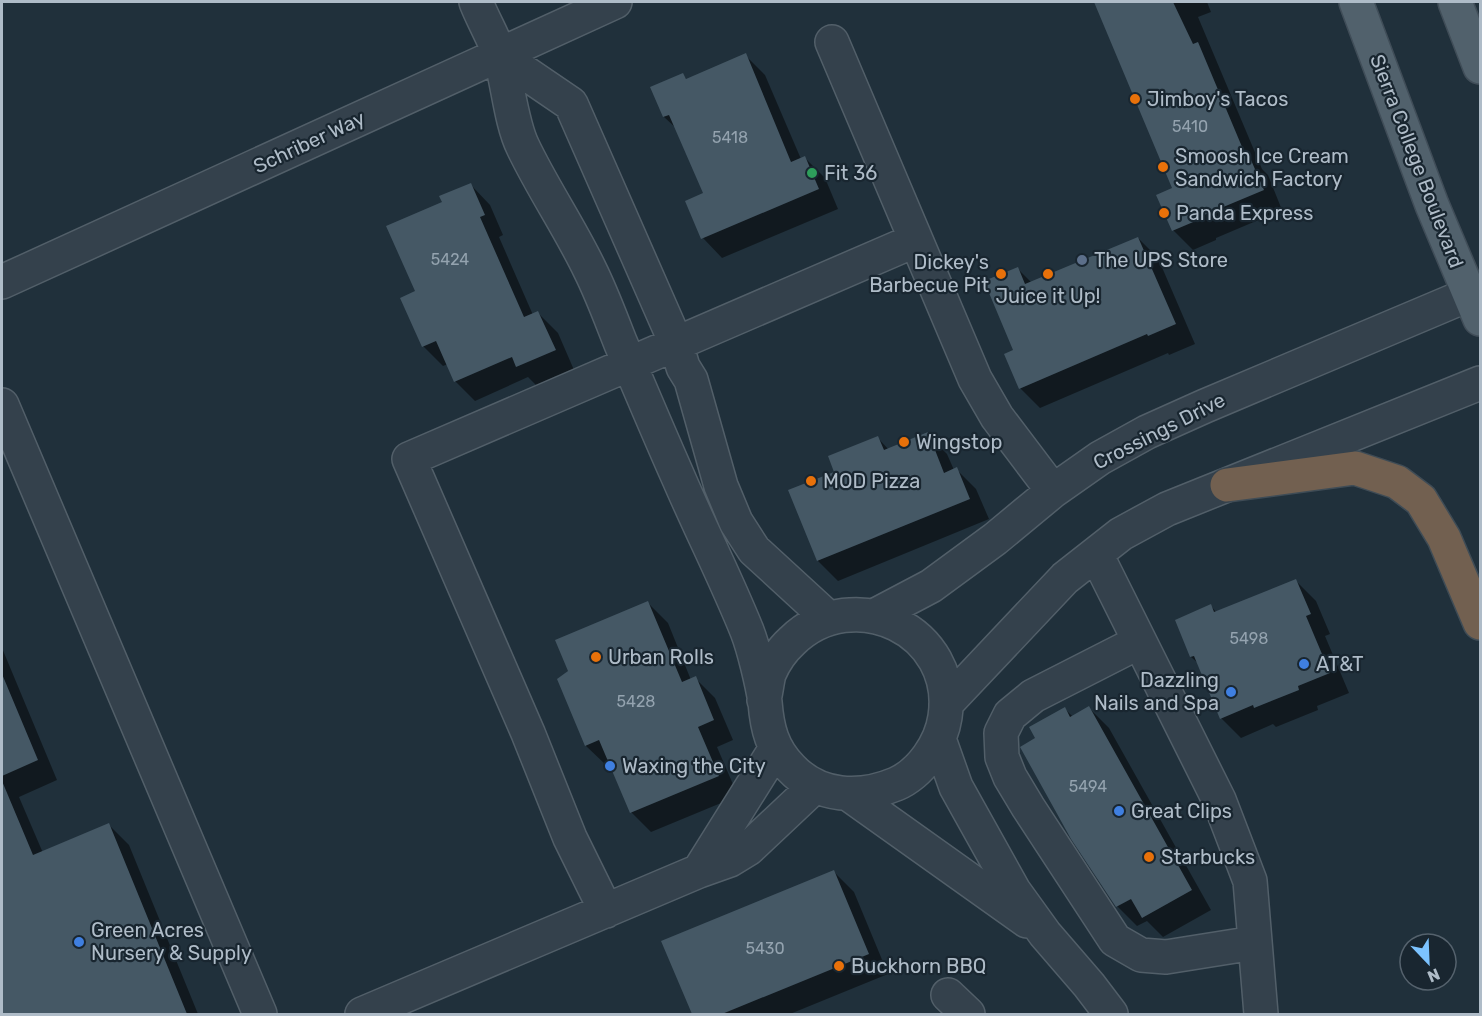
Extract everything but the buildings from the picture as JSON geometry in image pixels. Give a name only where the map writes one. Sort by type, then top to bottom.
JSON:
[{"type":"highway","points":[[1227,485],[1355,468],[1397,483],[1421,500],[1444,538],[1480,623]]},
{"type":"main road","name":"Sierra College Boulevard","points":[[1356,2],[1432,205],[1477,301]]},
{"type":"main road","points":[[1455,2],[1480,67]]},
{"type":"street","points":[[476,2],[499,55],[521,143],[590,270],[748,635],[764,700],[769,733],[776,748],[792,770],[815,786],[850,795],[878,792],[903,781],[924,763],[939,739],[946,704],[941,674],[927,648],[904,627],[876,615],[851,614],[827,618],[802,630],[783,649],[770,673],[764,700]]},
{"type":"street","name":"Schriber Way","points":[[2,282],[615,2]]},
{"type":"street","points":[[832,42],[975,379],[997,417],[1053,491]]},
{"type":"street","points":[[499,55],[571,104],[676,343],[683,367],[691,380],[722,486],[736,522],[753,550],[827,618]]},
{"type":"street","points":[[606,911],[570,837],[494,652],[409,459],[916,240]]},
{"type":"street","name":"Crossings Drive","points":[[876,615],[932,586],[995,539],[1053,491],[1100,458],[1147,432],[1227,397],[1477,301]]},
{"type":"street","points":[[946,704],[1065,578],[1121,534],[1167,509],[1480,383]]},
{"type":"street","points":[[2,405],[260,1014]]},
{"type":"street","points":[[1096,554],[1219,800],[1250,881],[1261,1014]]},
{"type":"street","points":[[1139,642],[1033,696],[1010,715],[1001,733],[1002,757],[1010,777],[1028,807],[1115,940],[1141,955],[1166,957],[1254,943]]},
{"type":"street","points":[[939,739],[956,787],[1014,891],[1045,934],[1111,1014]]},
{"type":"street","points":[[699,871],[776,748]]},
{"type":"street","points":[[362,1014],[699,871],[730,860],[748,849],[815,786]]},
{"type":"street","points":[[850,795],[1045,934]]},
{"type":"place","name":"Jimboy's Tacos","points":[[1135,99]]},
{"type":"place","name":"Smoosh Ice Cream Sandwich Factory","points":[[1163,167]]},
{"type":"place","name":"Fit 36","points":[[812,173]]},
{"type":"place","name":"Panda Express","points":[[1164,213]]},
{"type":"place","name":"The UPS Store","points":[[1082,260]]},
{"type":"place","name":"Dickey's Barbecue Pit","points":[[1001,274]]},
{"type":"place","name":"Juice it Up!","points":[[1048,274]]},
{"type":"place","name":"Wingstop","points":[[904,442]]},
{"type":"place","name":"MOD Pizza","points":[[811,481]]},
{"type":"place","name":"Urban Rolls","points":[[596,657]]},
{"type":"place","name":"AT&T","points":[[1304,664]]},
{"type":"place","name":"Dazzling Nails and Spa","points":[[1231,692]]},
{"type":"place","name":"Waxing the City","points":[[610,766]]},
{"type":"place","name":"Great Clips","points":[[1119,811]]},
{"type":"place","name":"Starbucks","points":[[1149,857]]},
{"type":"place","name":"Green Acres Nursery & Supply","points":[[79,942]]},
{"type":"place","name":"Buckhorn BBQ","points":[[839,966]]}]
